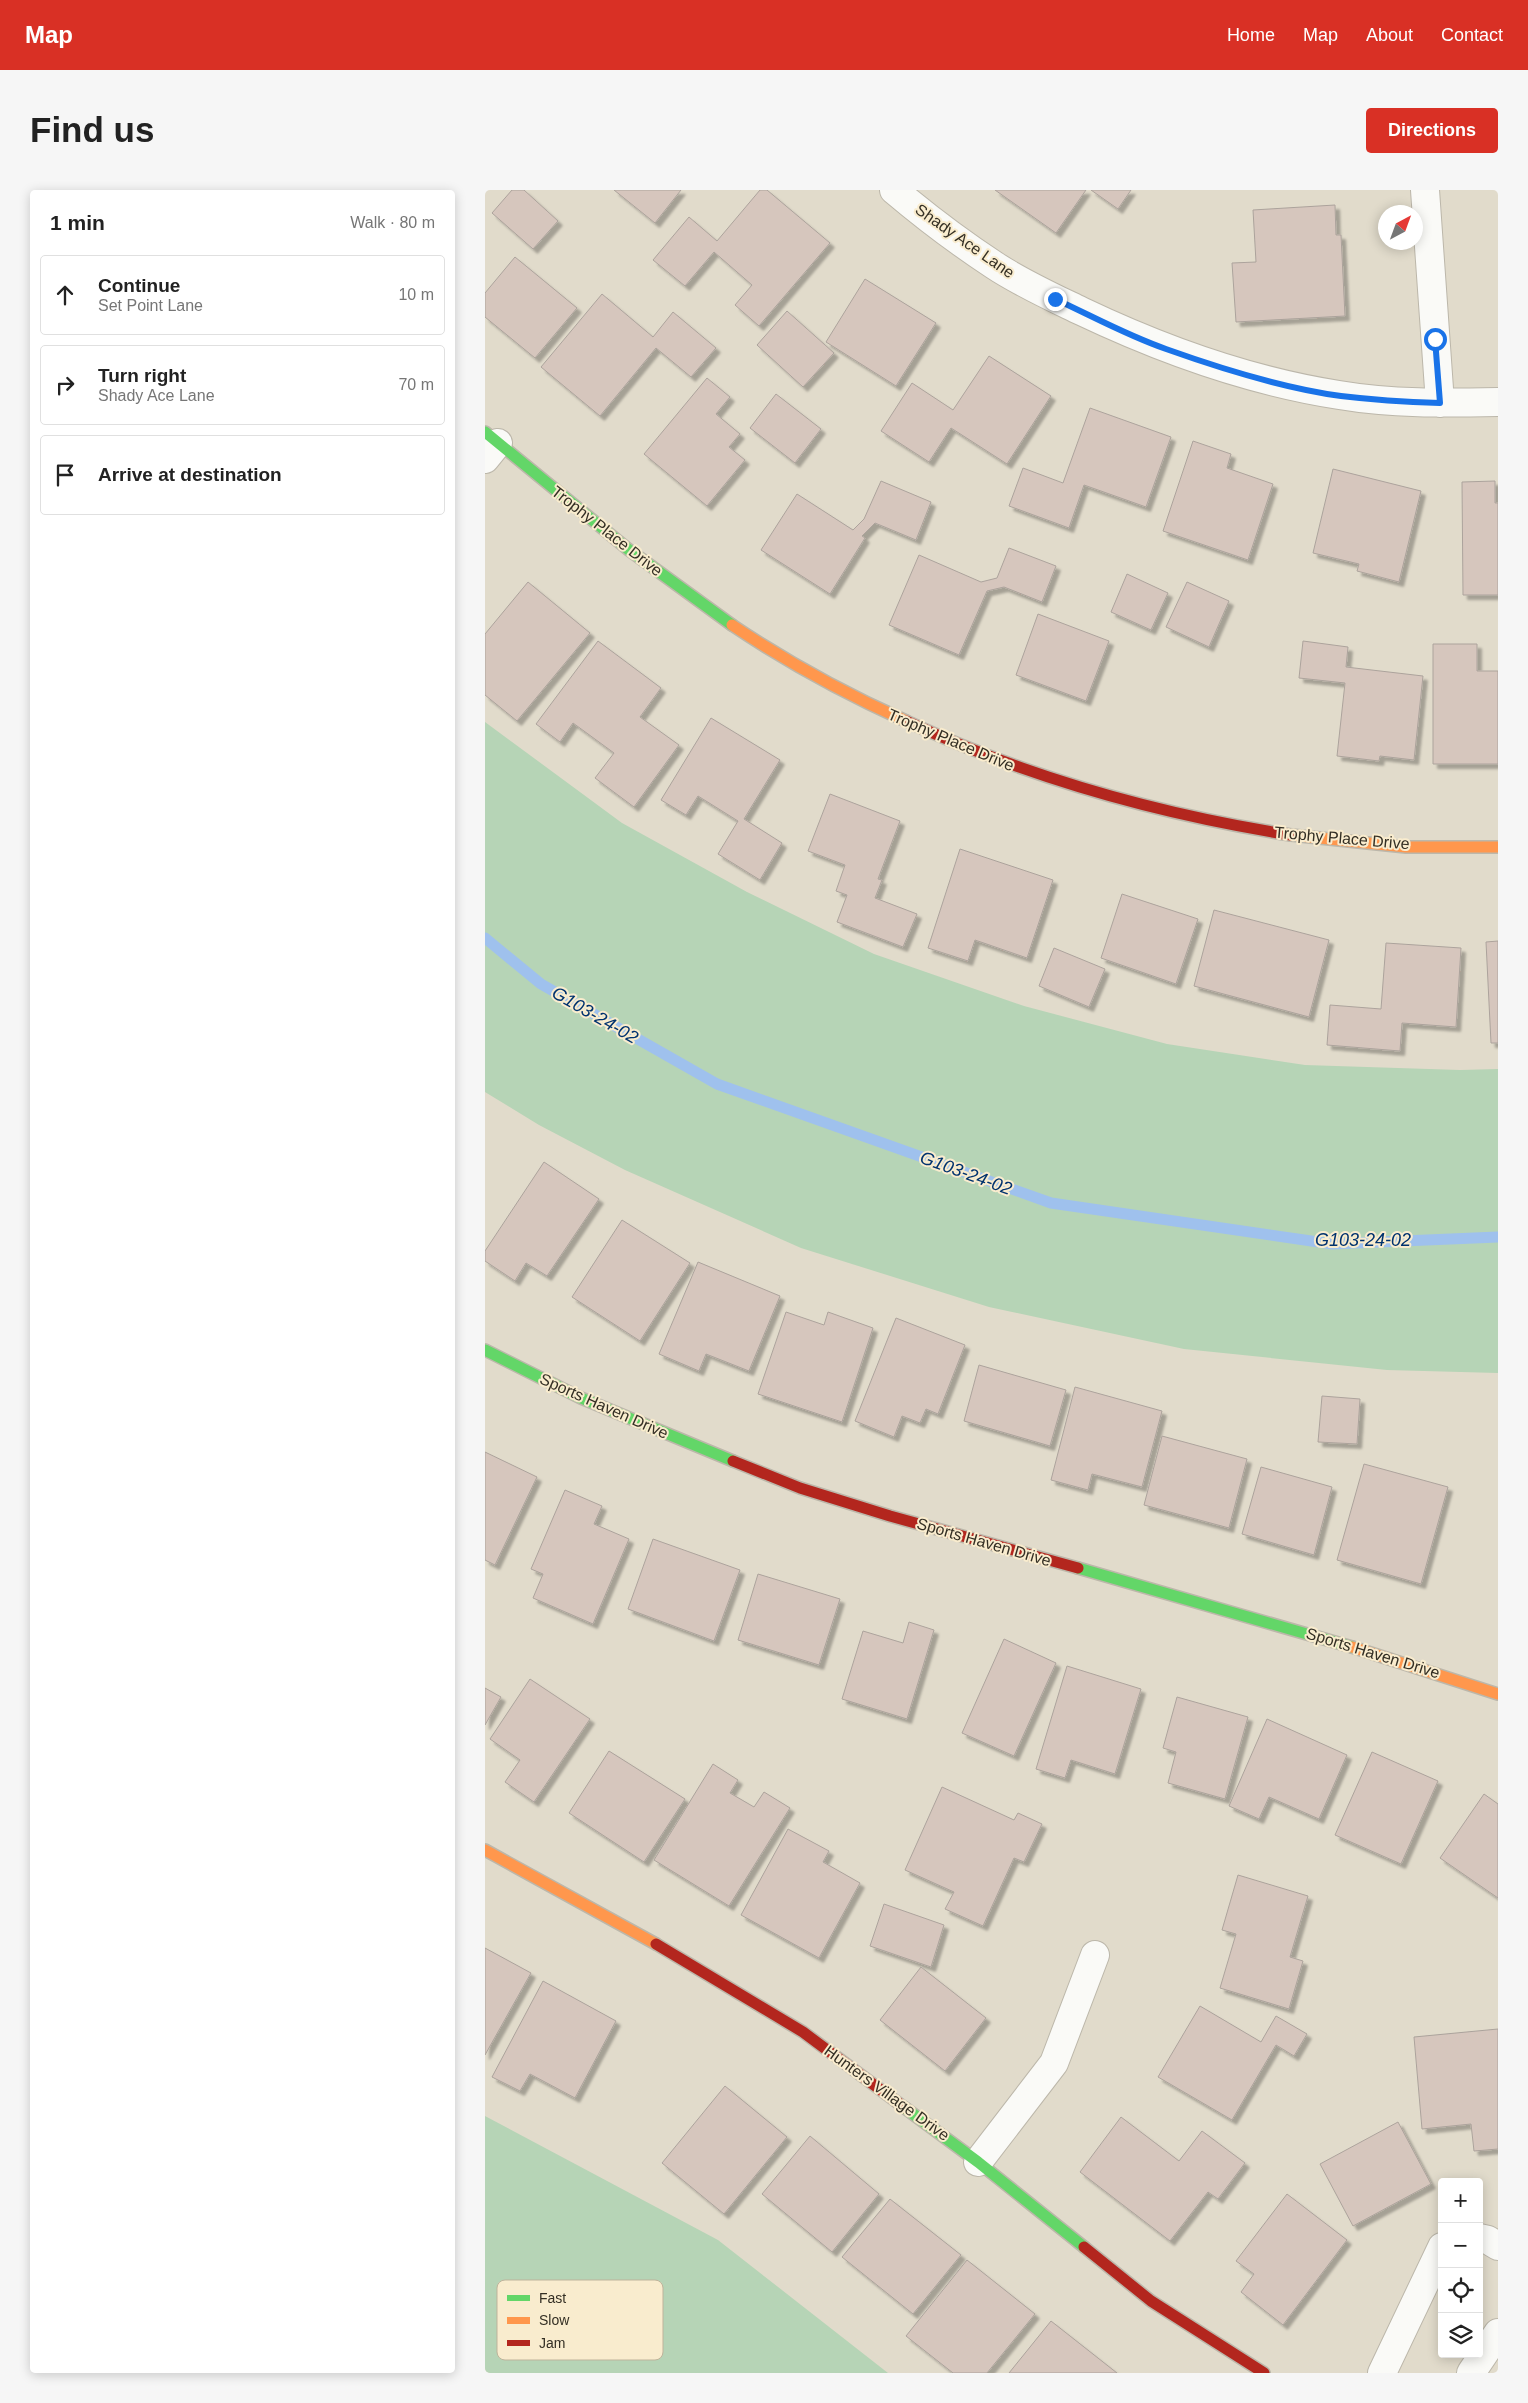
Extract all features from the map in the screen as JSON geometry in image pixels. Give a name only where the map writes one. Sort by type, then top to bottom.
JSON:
[{"type":"street","name":"Shady Ace Lane","points":[[894,190],[934,223],[995,266],[1055,299],[1165,349],[1273,382],[1330,394],[1388,401],[1440,403],[1498,402]]},
{"type":"street","points":[[1425,190],[1440,403]]},
{"type":"street","name":"Trophy Place Drive","points":[[489,445],[697,601],[765,646],[850,696],[944,740],[1038,775],[1120,801],[1213,821],[1294,836],[1374,843],[1498,846]]},
{"type":"street","name":"Sports Haven Drive","points":[[485,1350],[581,1398],[800,1488],[890,1516],[1271,1622],[1466,1682],[1498,1694]]},
{"type":"street","name":"Hunters Village Drive","points":[[485,1850],[682,1958],[803,2032],[978,2162],[1151,2301],[1264,2373]]},
{"type":"street","points":[[978,2162],[1054,2063],[1095,1955]]},
{"type":"street","points":[[1483,2239],[1498,2246]]},
{"type":"street","points":[[1382,2373],[1438,2255]]},
{"type":"street","points":[[1471,2373],[1498,2333]]},
{"type":"green space","points":[[485,722],[622,823],[747,892],[874,954],[1024,1006],[1167,1044],[1305,1065],[1460,1070],[1498,1069],[1498,1373],[1387,1370],[1184,1349],[989,1307],[801,1248],[625,1170],[539,1125],[485,1092]]},
{"type":"green space","points":[[485,2116],[718,2240],[888,2373],[485,2373]]},
{"type":"building","points":[[512,190],[524,190],[558,221],[533,249],[492,213]]},
{"type":"building","points":[[614,190],[681,190],[655,223]]},
{"type":"building","points":[[760,190],[767,190],[830,243],[759,326],[735,305],[752,285],[714,252],[685,286],[653,260],[689,217],[717,241]]},
{"type":"building","points":[[995,190],[1086,190],[1056,233]]},
{"type":"building","points":[[1091,190],[1131,190],[1118,209]]},
{"type":"building","points":[[1335,205],[1336,235],[1341,235],[1345,316],[1236,322],[1232,263],[1256,262],[1253,210]]},
{"type":"building","points":[[515,257],[577,308],[535,358],[485,317],[485,293]]},
{"type":"building","points":[[865,279],[936,323],[896,386],[826,342]]},
{"type":"building","points":[[602,294],[653,337],[673,312],[716,348],[691,377],[656,348],[600,416],[541,367]]},
{"type":"building","points":[[787,311],[834,353],[803,387],[757,345]]},
{"type":"building","points":[[989,356],[1051,396],[1007,464],[951,428],[929,462],[881,431],[912,383],[953,410]]},
{"type":"building","points":[[707,378],[730,397],[716,414],[740,434],[729,447],[745,460],[707,506],[644,454]]},
{"type":"building","points":[[776,394],[821,429],[795,463],[750,428]]},
{"type":"building","points":[[1090,408],[1171,437],[1146,507],[1084,485],[1069,528],[1009,506],[1023,468],[1063,483]]},
{"type":"building","points":[[1193,441],[1231,454],[1227,468],[1273,484],[1248,560],[1163,531]]},
{"type":"building","points":[[1333,469],[1421,491],[1399,582],[1357,571],[1359,564],[1313,553]]},
{"type":"building","points":[[881,481],[931,502],[916,540],[875,523],[862,536],[865,538],[830,594],[761,550],[797,494],[853,530],[864,519]]},
{"type":"building","points":[[1495,481],[1495,503],[1498,503],[1498,595],[1463,595],[1462,482]]},
{"type":"building","points":[[1009,548],[1056,566],[1042,602],[1004,587],[987,591],[959,655],[889,625],[919,555],[981,582],[997,578]]},
{"type":"building","points":[[1127,574],[1168,593],[1151,630],[1111,612]]},
{"type":"building","points":[[528,582],[590,633],[517,721],[485,695],[485,634]]},
{"type":"building","points":[[1187,582],[1229,601],[1209,647],[1166,627]]},
{"type":"building","points":[[1038,614],[1109,641],[1086,701],[1016,675]]},
{"type":"building","points":[[598,641],[661,688],[640,717],[679,745],[634,807],[595,778],[614,753],[573,723],[560,742],[536,724]]},
{"type":"building","points":[[1303,641],[1348,647],[1346,667],[1423,676],[1414,760],[1380,756],[1379,761],[1337,756],[1345,683],[1299,678]]},
{"type":"building","points":[[1433,644],[1477,644],[1477,671],[1498,671],[1498,764],[1433,764]]},
{"type":"building","points":[[711,718],[780,760],[744,819],[782,843],[760,880],[718,854],[738,821],[698,796],[686,815],[661,800]]},
{"type":"building","points":[[830,794],[900,821],[878,879],[882,880],[875,898],[917,914],[903,947],[837,922],[847,895],[836,891],[845,865],[808,851]]},
{"type":"building","points":[[960,849],[1053,880],[1027,958],[975,940],[968,961],[928,948]]},
{"type":"building","points":[[1122,894],[1198,919],[1176,984],[1101,958]]},
{"type":"building","points":[[1214,910],[1329,940],[1309,1017],[1194,986]]},
{"type":"building","points":[[1498,941],[1498,1043],[1491,1043],[1486,942]]},
{"type":"building","points":[[1386,943],[1461,948],[1456,1027],[1402,1023],[1400,1051],[1327,1045],[1330,1005],[1381,1009]]},
{"type":"building","points":[[1054,948],[1105,969],[1089,1007],[1039,986]]},
{"type":"building","points":[[544,1162],[599,1199],[547,1276],[526,1263],[515,1281],[485,1261],[485,1251]]},
{"type":"building","points":[[622,1220],[690,1263],[640,1341],[572,1297]]},
{"type":"building","points":[[698,1262],[780,1296],[749,1371],[706,1354],[699,1371],[659,1354]]},
{"type":"building","points":[[786,1312],[824,1325],[828,1312],[873,1328],[842,1422],[758,1394]]},
{"type":"building","points":[[896,1318],[965,1345],[938,1414],[926,1409],[920,1423],[902,1416],[894,1437],[855,1421]]},
{"type":"building","points":[[979,1365],[1066,1390],[1050,1446],[964,1421]]},
{"type":"building","points":[[1075,1387],[1162,1411],[1142,1487],[1092,1474],[1088,1490],[1051,1480]]},
{"type":"building","points":[[1322,1396],[1360,1399],[1357,1444],[1318,1442]]},
{"type":"building","points":[[1162,1436],[1247,1459],[1229,1528],[1144,1505]]},
{"type":"building","points":[[485,1452],[537,1477],[495,1565],[485,1560]]},
{"type":"building","points":[[1364,1464],[1448,1487],[1421,1584],[1337,1560]]},
{"type":"building","points":[[1261,1467],[1332,1487],[1314,1555],[1242,1534]]},
{"type":"building","points":[[565,1490],[602,1506],[594,1524],[629,1539],[593,1624],[533,1598],[543,1574],[531,1569]]},
{"type":"building","points":[[653,1539],[740,1570],[714,1641],[628,1609]]},
{"type":"building","points":[[758,1574],[840,1599],[819,1665],[738,1640]]},
{"type":"building","points":[[909,1622],[934,1630],[907,1719],[842,1699],[863,1631],[903,1643]]},
{"type":"building","points":[[1004,1639],[1056,1663],[1014,1756],[962,1733]]},
{"type":"building","points":[[1067,1666],[1141,1689],[1115,1774],[1071,1760],[1065,1778],[1036,1769]]},
{"type":"building","points":[[530,1679],[590,1719],[534,1802],[505,1782],[520,1760],[490,1739]]},
{"type":"building","points":[[485,1688],[501,1697],[485,1725]]},
{"type":"building","points":[[1177,1697],[1248,1717],[1225,1799],[1168,1783],[1176,1752],[1163,1748]]},
{"type":"building","points":[[1267,1719],[1347,1755],[1319,1819],[1269,1797],[1259,1819],[1229,1806]]},
{"type":"building","points":[[609,1751],[685,1799],[644,1862],[569,1813]]},
{"type":"building","points":[[1372,1752],[1438,1781],[1401,1864],[1335,1835]]},
{"type":"building","points":[[713,1764],[738,1780],[730,1793],[754,1807],[764,1792],[790,1808],[729,1906],[654,1860]]},
{"type":"building","points":[[942,1787],[1014,1820],[1018,1813],[1042,1824],[1024,1862],[1014,1858],[983,1926],[945,1909],[954,1892],[905,1870]]},
{"type":"building","points":[[1484,1794],[1498,1804],[1498,1898],[1440,1858]]},
{"type":"building","points":[[788,1829],[829,1851],[823,1862],[860,1883],[819,1958],[741,1915]]},
{"type":"building","points":[[1238,1875],[1308,1896],[1290,1957],[1303,1961],[1289,2009],[1220,1988],[1236,1934],[1222,1930]]},
{"type":"building","points":[[884,1904],[944,1925],[931,1967],[870,1946]]},
{"type":"building","points":[[485,1948],[531,1973],[485,2055]]},
{"type":"building","points":[[921,1967],[986,2018],[945,2071],[880,2020]]},
{"type":"building","points":[[543,1981],[616,2021],[575,2098],[530,2074],[520,2091],[492,2077]]},
{"type":"building","points":[[1200,2006],[1261,2042],[1276,2016],[1307,2034],[1294,2056],[1276,2045],[1232,2120],[1158,2077]]},
{"type":"building","points":[[1498,2029],[1498,2149],[1474,2151],[1471,2124],[1422,2129],[1414,2037]]},
{"type":"building","points":[[725,2086],[787,2137],[724,2214],[662,2163]]},
{"type":"building","points":[[1121,2117],[1179,2161],[1202,2131],[1245,2163],[1218,2199],[1208,2192],[1170,2241],[1080,2172]]},
{"type":"building","points":[[1398,2122],[1431,2184],[1353,2226],[1320,2164]]},
{"type":"building","points":[[810,2136],[879,2194],[832,2252],[762,2194]]},
{"type":"building","points":[[1287,2194],[1347,2240],[1283,2325],[1241,2292],[1254,2274],[1236,2261]]},
{"type":"building","points":[[890,2199],[961,2255],[913,2314],[842,2257]]},
{"type":"building","points":[[967,2260],[1035,2314],[987,2373],[953,2373],[906,2336]]},
{"type":"building","points":[[1051,2321],[1117,2373],[1009,2373]]},
{"type":"waterway","name":"G103-24-02","points":[[485,938],[541,984],[717,1084],[1051,1203],[1332,1244],[1498,1237]]},
{"type":"traffic: fast","points":[[485,432],[629,550],[732,625]]},
{"type":"traffic: fast","points":[[485,1350],[581,1398],[733,1461]]},
{"type":"traffic: fast","points":[[1078,1568],[1352,1647]]},
{"type":"traffic: fast","points":[[905,2108],[978,2162],[1084,2247]]},
{"type":"traffic: slow","points":[[732,625],[817,677],[906,721]]},
{"type":"traffic: slow","points":[[1291,835],[1406,847],[1498,847]]},
{"type":"traffic: slow","points":[[1352,1647],[1498,1694]]},
{"type":"traffic: slow","points":[[485,1850],[656,1944]]},
{"type":"traffic: jam","points":[[906,721],[999,760],[1047,777],[1143,805],[1291,835]]},
{"type":"traffic: jam","points":[[733,1461],[800,1488],[890,1516],[1078,1568]]},
{"type":"traffic: jam","points":[[656,1944],[803,2032],[905,2108]]},
{"type":"traffic: jam","points":[[1084,2247],[1151,2301],[1264,2373]]},
{"type":"route","points":[[1055,299],[1165,349],[1222,367],[1273,382],[1340,395],[1388,401],[1440,403],[1435,339]]}]
